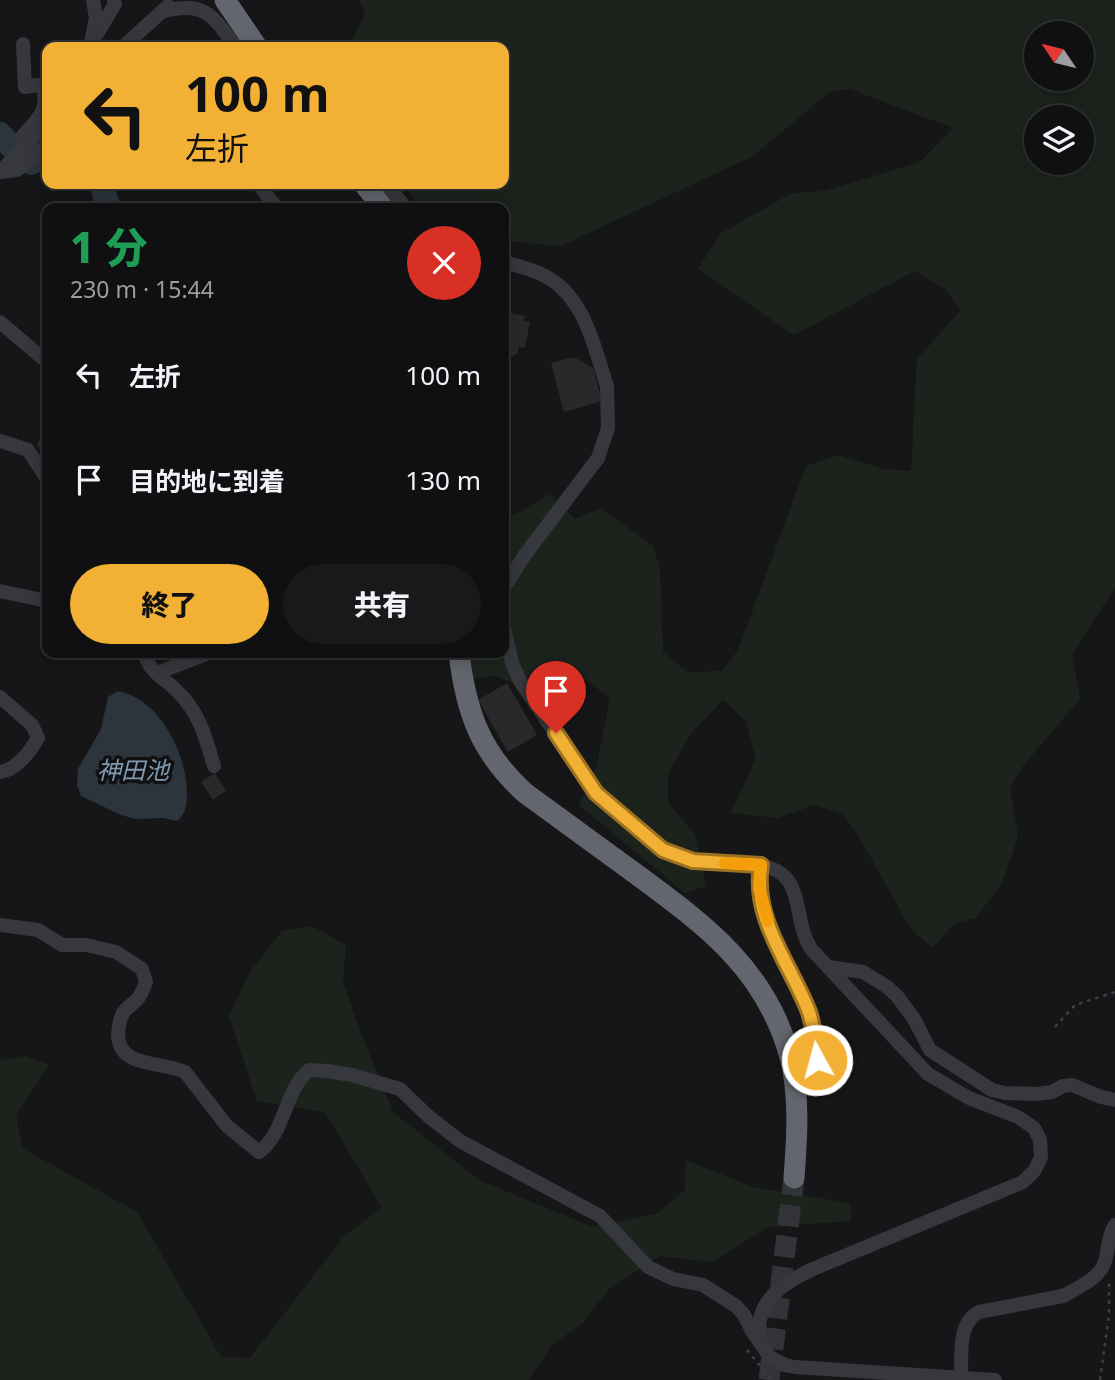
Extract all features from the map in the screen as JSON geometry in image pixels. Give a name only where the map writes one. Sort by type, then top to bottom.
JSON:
[{"type":"highway","points":[[225,0],[254,42]]},
{"type":"highway","points":[[368,189],[379,203]]},
{"type":"highway","points":[[460,658],[470,711],[486,749],[503,773],[525,793],[695,917],[731,950],[754,979],[776,1021],[789,1056],[795,1088],[797,1132],[793,1178]]},
{"type":"street","points":[[91,42],[96,18],[93,0]]},
{"type":"street","points":[[92,42],[115,4],[114,0]]},
{"type":"street","points":[[128,42],[175,0]]},
{"type":"street","points":[[161,12],[178,4],[200,6],[215,19],[232,42]]},
{"type":"street","points":[[23,44],[25,87],[38,85],[42,87]]},
{"type":"street","points":[[26,145],[22,137],[42,112]]},
{"type":"street","points":[[0,172],[42,128]]},
{"type":"street","points":[[0,172],[17,170],[42,149]]},
{"type":"street","points":[[390,189],[402,203]]},
{"type":"street","points":[[509,264],[544,275],[564,289],[576,306],[584,318],[607,386],[609,410],[608,428],[598,458],[509,580]]},
{"type":"street","points":[[0,322],[42,358]]},
{"type":"street","points":[[0,441],[28,450],[42,471]]},
{"type":"street","points":[[0,591],[42,600]]},
{"type":"street","points":[[509,650],[520,681],[596,793],[606,803],[672,855],[693,861],[761,865],[777,871],[788,880],[806,941],[928,1074],[969,1098],[1007,1112],[1031,1125],[1039,1136],[1041,1157],[1035,1170],[1014,1186],[813,1269],[788,1282],[764,1306],[758,1322],[760,1341]]},
{"type":"street","points":[[146,658],[150,669],[179,693],[201,722],[214,766]]},
{"type":"street","points":[[157,673],[196,658]]},
{"type":"street","points":[[0,696],[32,725],[38,738],[31,751],[7,771],[0,772]]},
{"type":"street","points":[[761,865],[759,888],[765,912],[783,961],[809,1013],[814,1034],[817,1060],[815,1069],[804,1083],[795,1088]]},
{"type":"street","points":[[0,925],[37,930],[62,944],[86,945],[116,952],[142,969],[146,982],[140,996],[123,1013],[118,1031],[119,1044],[125,1054],[148,1064],[185,1072],[227,1126],[259,1152],[268,1146],[295,1088],[309,1070],[352,1075],[400,1089],[460,1141],[600,1216],[648,1267],[673,1279],[703,1285],[736,1306],[770,1357],[785,1365],[995,1380]]},
{"type":"street","points":[[828,967],[859,970],[886,986],[914,1019],[930,1050],[992,1090],[1036,1094],[1072,1085],[1115,1100]]},
{"type":"street","points":[[961,1377],[964,1332],[969,1318],[979,1312],[1063,1296],[1074,1290],[1094,1276],[1104,1264],[1109,1236],[1115,1225]]},
{"type":"path","points":[[1055,1027],[1075,1005],[1115,992]]},
{"type":"path","points":[[1100,1380],[1109,1315],[1109,1279]]},
{"type":"shaded area","points":[[359,0],[1115,0],[1115,587],[1072,655],[1080,699],[1023,766],[1010,787],[1018,837],[1002,883],[976,918],[955,923],[932,948],[910,928],[857,833],[841,813],[814,805],[777,818],[731,813],[756,758],[745,720],[723,700],[692,732],[668,774],[668,803],[695,834],[706,886],[685,893],[579,805],[597,765],[610,698],[579,675],[543,697],[496,676],[474,679],[470,658],[509,658],[509,518],[550,494],[575,519],[601,508],[653,546],[660,569],[663,652],[687,672],[722,671],[738,650],[806,466],[838,455],[884,469],[911,471],[917,359],[961,310],[945,289],[915,271],[794,335],[698,269],[721,233],[792,193],[825,191],[920,162],[953,128],[850,89],[829,92],[753,156],[561,246],[509,241],[509,203],[418,203],[406,189],[509,189],[509,42],[351,42],[365,14]]},
{"type":"shaded area","points":[[312,926],[346,945],[343,981],[361,1034],[394,1113],[479,1180],[593,1227],[658,1213],[685,1190],[686,1160],[753,1187],[850,1203],[851,1221],[768,1227],[712,1262],[659,1256],[608,1290],[582,1324],[553,1344],[528,1380],[0,1380],[0,1060],[24,1056],[49,1065],[16,1115],[22,1148],[137,1212],[221,1357],[250,1358],[345,1235],[382,1208],[325,1112],[257,1101],[229,1016],[250,972],[282,931]]},
{"type":"water","name":"神田池","points":[[118,691],[133,696],[158,716],[176,745],[182,761],[187,792],[184,812],[177,821],[163,818],[136,819],[81,796],[77,785],[78,769],[101,729],[108,697]]},
{"type":"building","points":[[509,313],[525,316],[524,321],[530,322],[525,348],[519,347],[517,354],[509,358]]},
{"type":"building","points":[[574,357],[593,368],[602,401],[564,412],[551,363]]},
{"type":"building","points":[[42,436],[42,456],[37,445]]},
{"type":"building","points":[[507,683],[537,735],[508,752],[478,700]]},
{"type":"building","points":[[215,773],[226,791],[213,800],[201,782]]},
{"type":"waterway","points":[[0,134],[22,158],[31,163],[42,157]]},
{"type":"waterway","points":[[103,189],[107,203]]},
{"type":"tunnel","points":[[769,1380],[794,1178]]},
{"type":"slow traffic","points":[[725,863],[761,865],[759,888],[768,921]]},
{"type":"route","points":[[556,733],[596,793],[663,850],[684,860],[761,865],[761,897],[780,954],[809,1013],[817,1060]]}]
